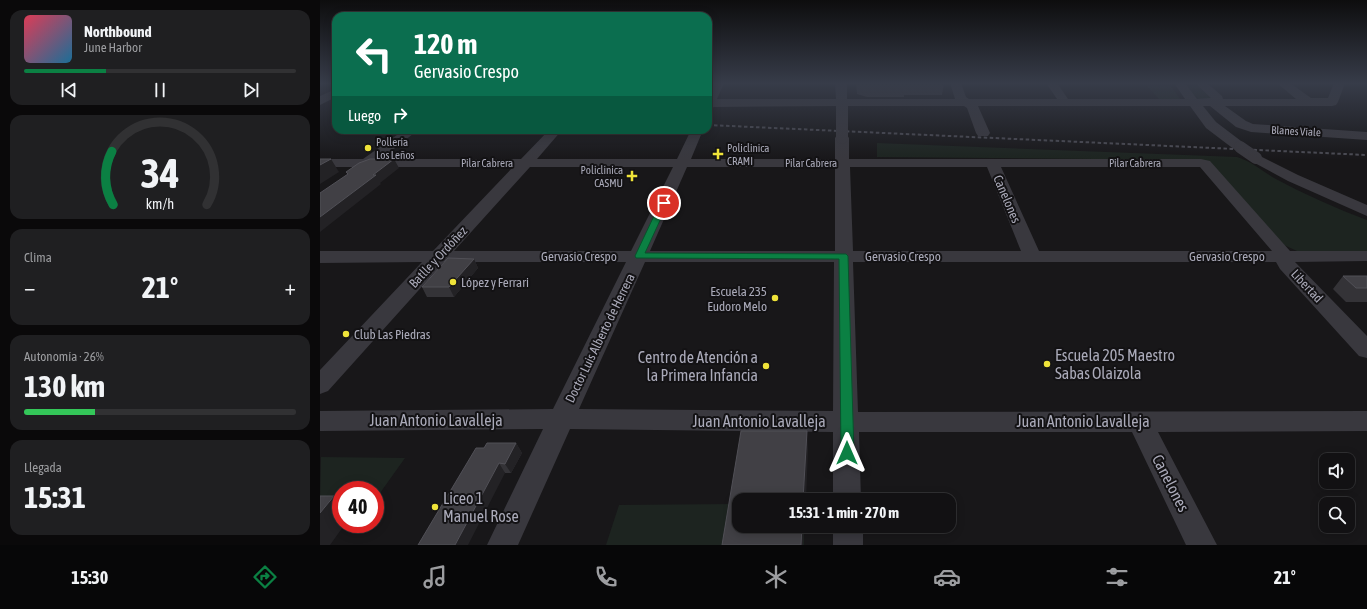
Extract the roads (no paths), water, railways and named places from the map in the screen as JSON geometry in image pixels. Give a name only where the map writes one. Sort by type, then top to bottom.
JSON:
[{"type":"street","points":[[842,108],[847,493]]},
{"type":"street","points":[[973,108],[983,133]]},
{"type":"street","points":[[1197,108],[1211,125],[1256,158],[1293,178],[1367,211]]},
{"type":"street","name":"Blanes Viale","points":[[1221,108],[1241,124],[1251,128],[1367,136]]},
{"type":"street","points":[[350,175],[406,134]]},
{"type":"street","name":"Batlle y Ordóñez","points":[[320,385],[552,134]]},
{"type":"street","name":"Doctor Luis Alberto de Herrera","points":[[502,545],[560,419],[639,256],[695,134]]},
{"type":"street","name":"Pilar Cabrera","points":[[320,163],[1205,164]]},
{"type":"street","name":"Canelones","points":[[992,163],[1032,256]]},
{"type":"street","name":"Libertad","points":[[1205,164],[1281,250],[1287,265],[1367,350]]},
{"type":"street","name":"Gervasio Crespo","points":[[320,257],[1367,256]]},
{"type":"street","name":"Juan Antonio Lavalleja","points":[[320,421],[560,419],[847,422],[1367,421]]},
{"type":"street","name":"Canelones","points":[[1140,421],[1202,545]]},
{"type":"street","points":[[848,533],[848,545]]},
{"type":"railway","points":[[712,125],[1367,155]]},
{"type":"place","name":"Pollería Los Leños","points":[[368,148]]},
{"type":"place","name":"Policlinica CRAMI","points":[[718,154]]},
{"type":"place","name":"Policlinica CASMU","points":[[632,176]]},
{"type":"place","name":"López y Ferrari","points":[[453,282]]},
{"type":"place","name":"Escuela 235 Eudoro Melo","points":[[775,298]]},
{"type":"place","name":"Club Las Piedras","points":[[346,334]]},
{"type":"place","name":"Escuela 205 Maestro Sabas Olaizola","points":[[1047,364]]},
{"type":"place","name":"Centro de Atención a la Primera Infancia","points":[[766,366]]},
{"type":"place","name":"Liceo 1 Manuel Rose","points":[[435,507]]}]
